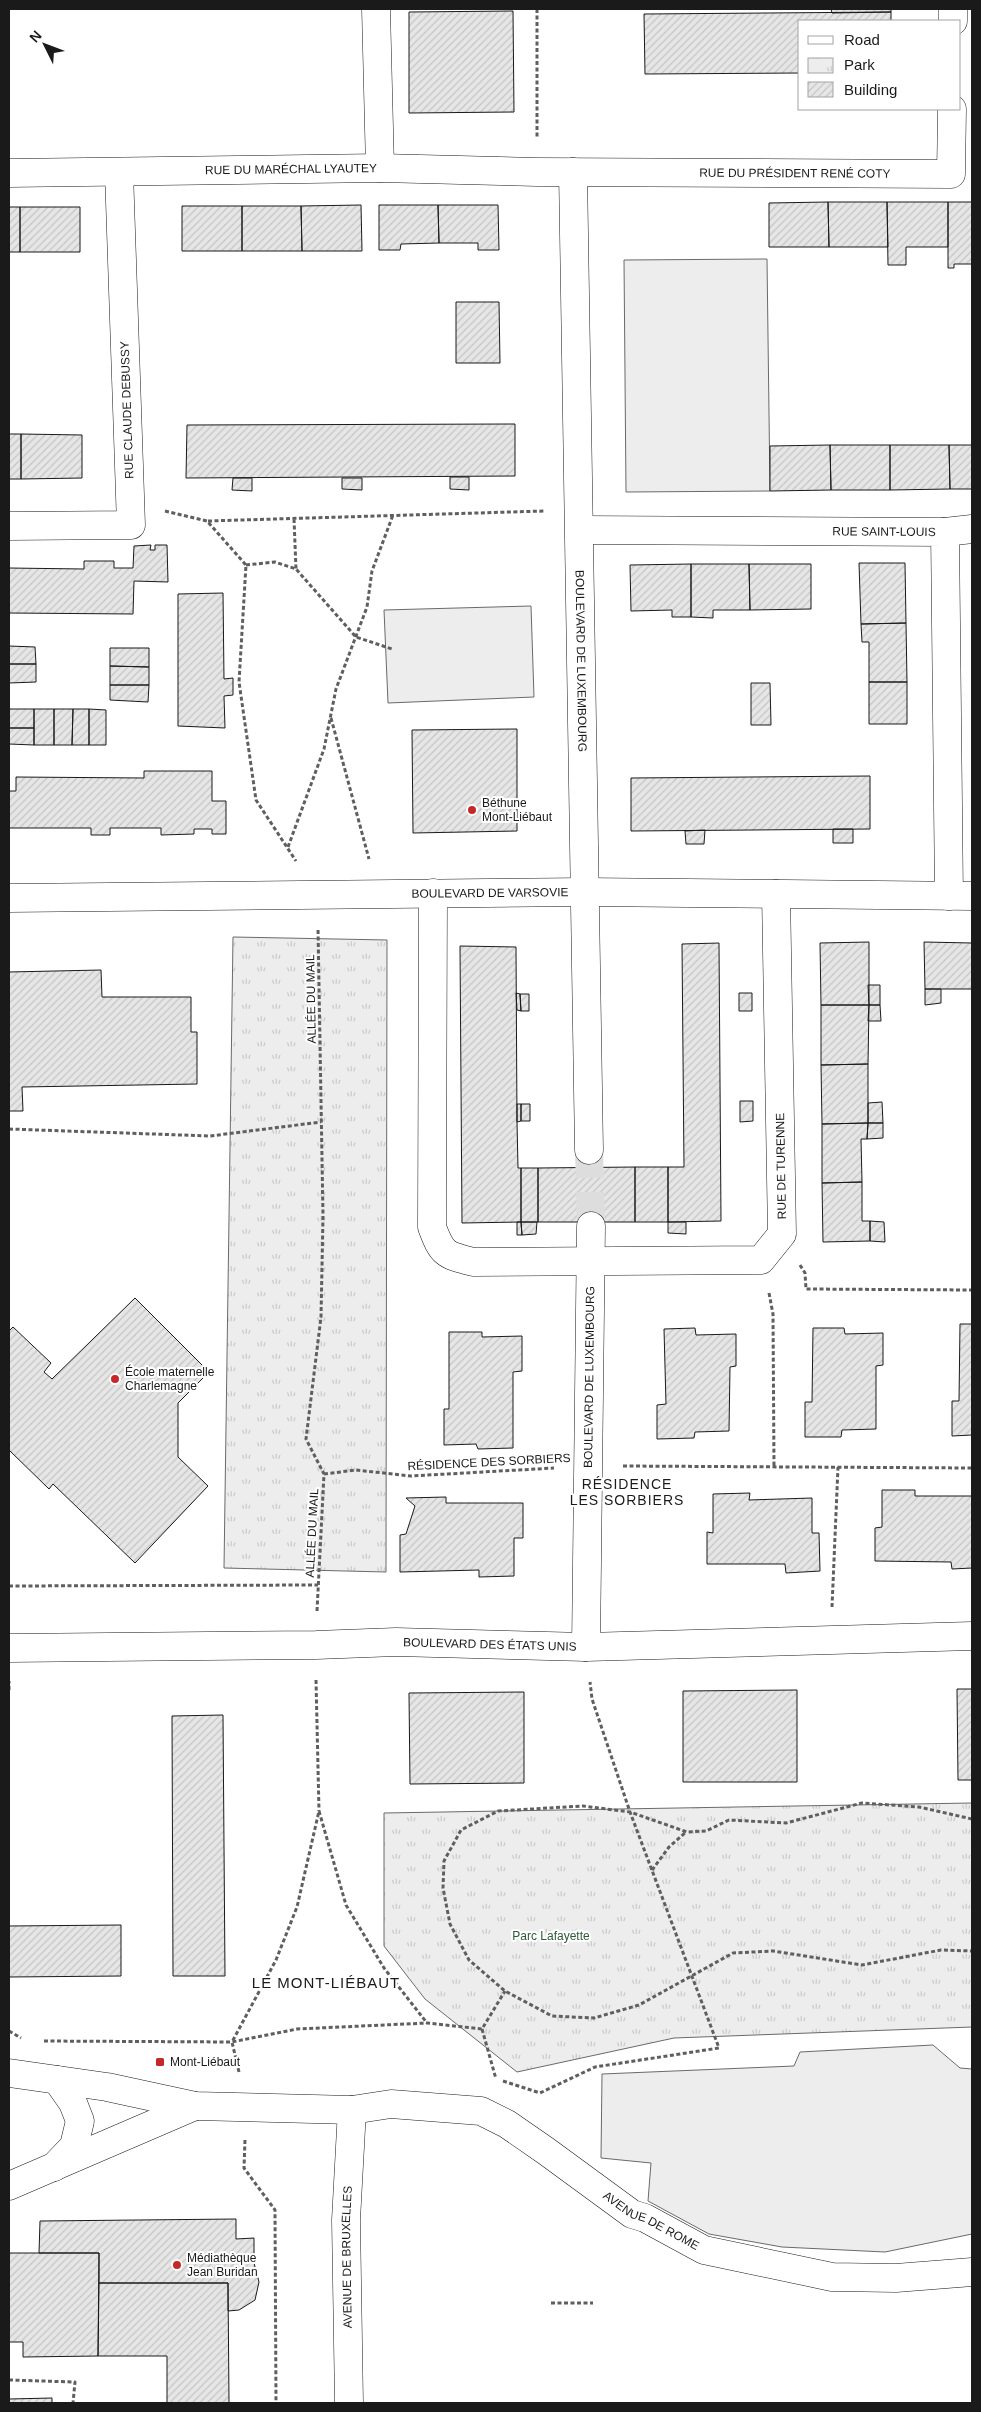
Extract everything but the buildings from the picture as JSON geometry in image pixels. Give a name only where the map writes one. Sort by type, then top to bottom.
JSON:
[{"type":"street","points":[[376,9],[380,168]]},
{"type":"street","name":"RUE DU PRÉSIDENT RENÉ COTY","points":[[573,172],[962,174],[952,110]]},
{"type":"street","name":"RUE DU MARÉCHAL LYAUTEY","points":[[9,173],[380,168],[573,172]]},
{"type":"street","name":"RUE CLAUDE DEBUSSY","points":[[9,526],[131,526],[119,172]]},
{"type":"street","name":"BOULEVARD DE LUXEMBOURG","points":[[573,172],[589,1150]]},
{"type":"street","name":"RUE SAINT-LOUIS","points":[[579,520],[945,532],[960,896]]},
{"type":"street","points":[[945,532],[972,529]]},
{"type":"street","name":"BOULEVARD DE VARSOVIE","points":[[9,898],[585,892],[960,896]]},
{"type":"street","points":[[433,893],[432,1227],[439,1247],[452,1257],[473,1262],[761,1260]]},
{"type":"street","name":"RUE DE TURENNE","points":[[761,1260],[782,1234],[776,894]]},
{"type":"street","name":"BOULEVARD DE LUXEMBOURG","points":[[586,1647],[591,1226]]},
{"type":"street","name":"BOULEVARD DES ÉTATS UNIS","points":[[9,1648],[316,1645],[396,1642],[586,1647],[972,1636]]},
{"type":"street","points":[[9,2073],[107,2086],[195,2106]]},
{"type":"street","points":[[53,2168],[74,2146],[80,2121],[73,2103],[57,2080]]},
{"type":"street","name":"AVENUE DE ROME","points":[[195,2106],[352,2110],[391,2104],[481,2111],[507,2124],[546,2150],[632,2214],[645,2218],[704,2250],[832,2277],[896,2278],[972,2272]]},
{"type":"street","points":[[9,2186],[195,2106]]},
{"type":"street","name":"AVENUE DE BRUXELLES","points":[[349,2403],[346,2220],[352,2110]]},
{"type":"path","points":[[537,9],[537,172]]},
{"type":"path","points":[[130,502],[208,522],[393,516],[579,520]]},
{"type":"path","points":[[288,848],[324,749],[336,689],[367,607],[372,571],[393,516]]},
{"type":"path","points":[[294,519],[296,569]]},
{"type":"path","points":[[208,522],[246,565],[239,682],[256,800],[318,894]]},
{"type":"path","points":[[246,565],[275,562],[296,569],[356,637],[392,649]]},
{"type":"path","points":[[331,716],[378,893]]},
{"type":"path","name":"ALLÉE DU MAIL","points":[[9,1586],[318,1585],[324,1474],[306,1439],[321,1318],[318,894]]},
{"type":"path","points":[[9,1129],[210,1136],[321,1122]]},
{"type":"path","points":[[782,1234],[805,1273],[806,1289],[972,1290]]},
{"type":"path","points":[[761,1260],[773,1314],[774,1467]]},
{"type":"path","name":"RÉSIDENCE DES SORBIERS","points":[[324,1474],[356,1470],[411,1476],[588,1466],[972,1468]]},
{"type":"path","points":[[831,1640],[838,1467]]},
{"type":"path","points":[[276,2403],[275,2210],[244,2168],[246,2106],[232,2042],[276,1960],[297,1907],[319,1810],[316,1645]]},
{"type":"path","points":[[496,2079],[540,2093],[595,2067],[719,2048],[630,1812],[592,1699],[586,1647]]},
{"type":"path","points":[[972,1819],[920,1807],[862,1803],[786,1823],[729,1820],[706,1831],[687,1832],[630,1812],[583,1806],[498,1811],[461,1830],[444,1861],[443,1888],[450,1924],[469,1960],[505,1991],[552,2016],[594,2018],[639,2005],[733,1953],[773,1951],[862,1965],[941,1950],[972,1951]]},
{"type":"path","points":[[319,1810],[346,1905],[384,1968],[428,2023]]},
{"type":"path","points":[[652,1870],[669,1847],[687,1832]]},
{"type":"path","points":[[481,2111],[496,2079],[482,2029],[505,1991]]},
{"type":"path","points":[[35,2041],[232,2042],[297,2029],[428,2023],[482,2029]]},
{"type":"path","points":[[9,2030],[25,2041]]},
{"type":"path","points":[[550,2303],[593,2303]]},
{"type":"path","points":[[9,2380],[75,2382],[73,2403]]},
{"type":"shaded area","points":[[767,259],[770,491],[626,492],[624,260]]},
{"type":"shaded area","points":[[531,606],[534,697],[388,703],[384,610]]},
{"type":"shaded area","points":[[933,2045],[960,2068],[972,2069],[972,2234],[885,2252],[782,2247],[709,2234],[648,2201],[651,2163],[601,2158],[602,2074],[794,2066],[800,2052]]},
{"type":"green space","points":[[233,937],[387,940],[386,1572],[224,1568]]},
{"type":"green space","name":"Parc Lafayette","points":[[972,1803],[972,2027],[674,2038],[517,2072],[425,1999],[384,1946],[384,1813]]},
{"type":"tunnel","points":[[589,1150],[591,1226]]},
{"type":"place","name":"Béthune Mont-Liébaut","points":[[472,810]]},
{"type":"place","name":"École maternelle Charlemagne","points":[[115,1379]]},
{"type":"place","name":"Mont-Liébaut","points":[[160,2062]]},
{"type":"place","name":"Médiathèque Jean Buridan","points":[[177,2265]]},
{"type":"district","name":"RÉSIDENCE LES SORBIERS","points":[[627,1492]]},
{"type":"district","name":"LE MONT-LIÉBAUT","points":[[326,1983]]}]
